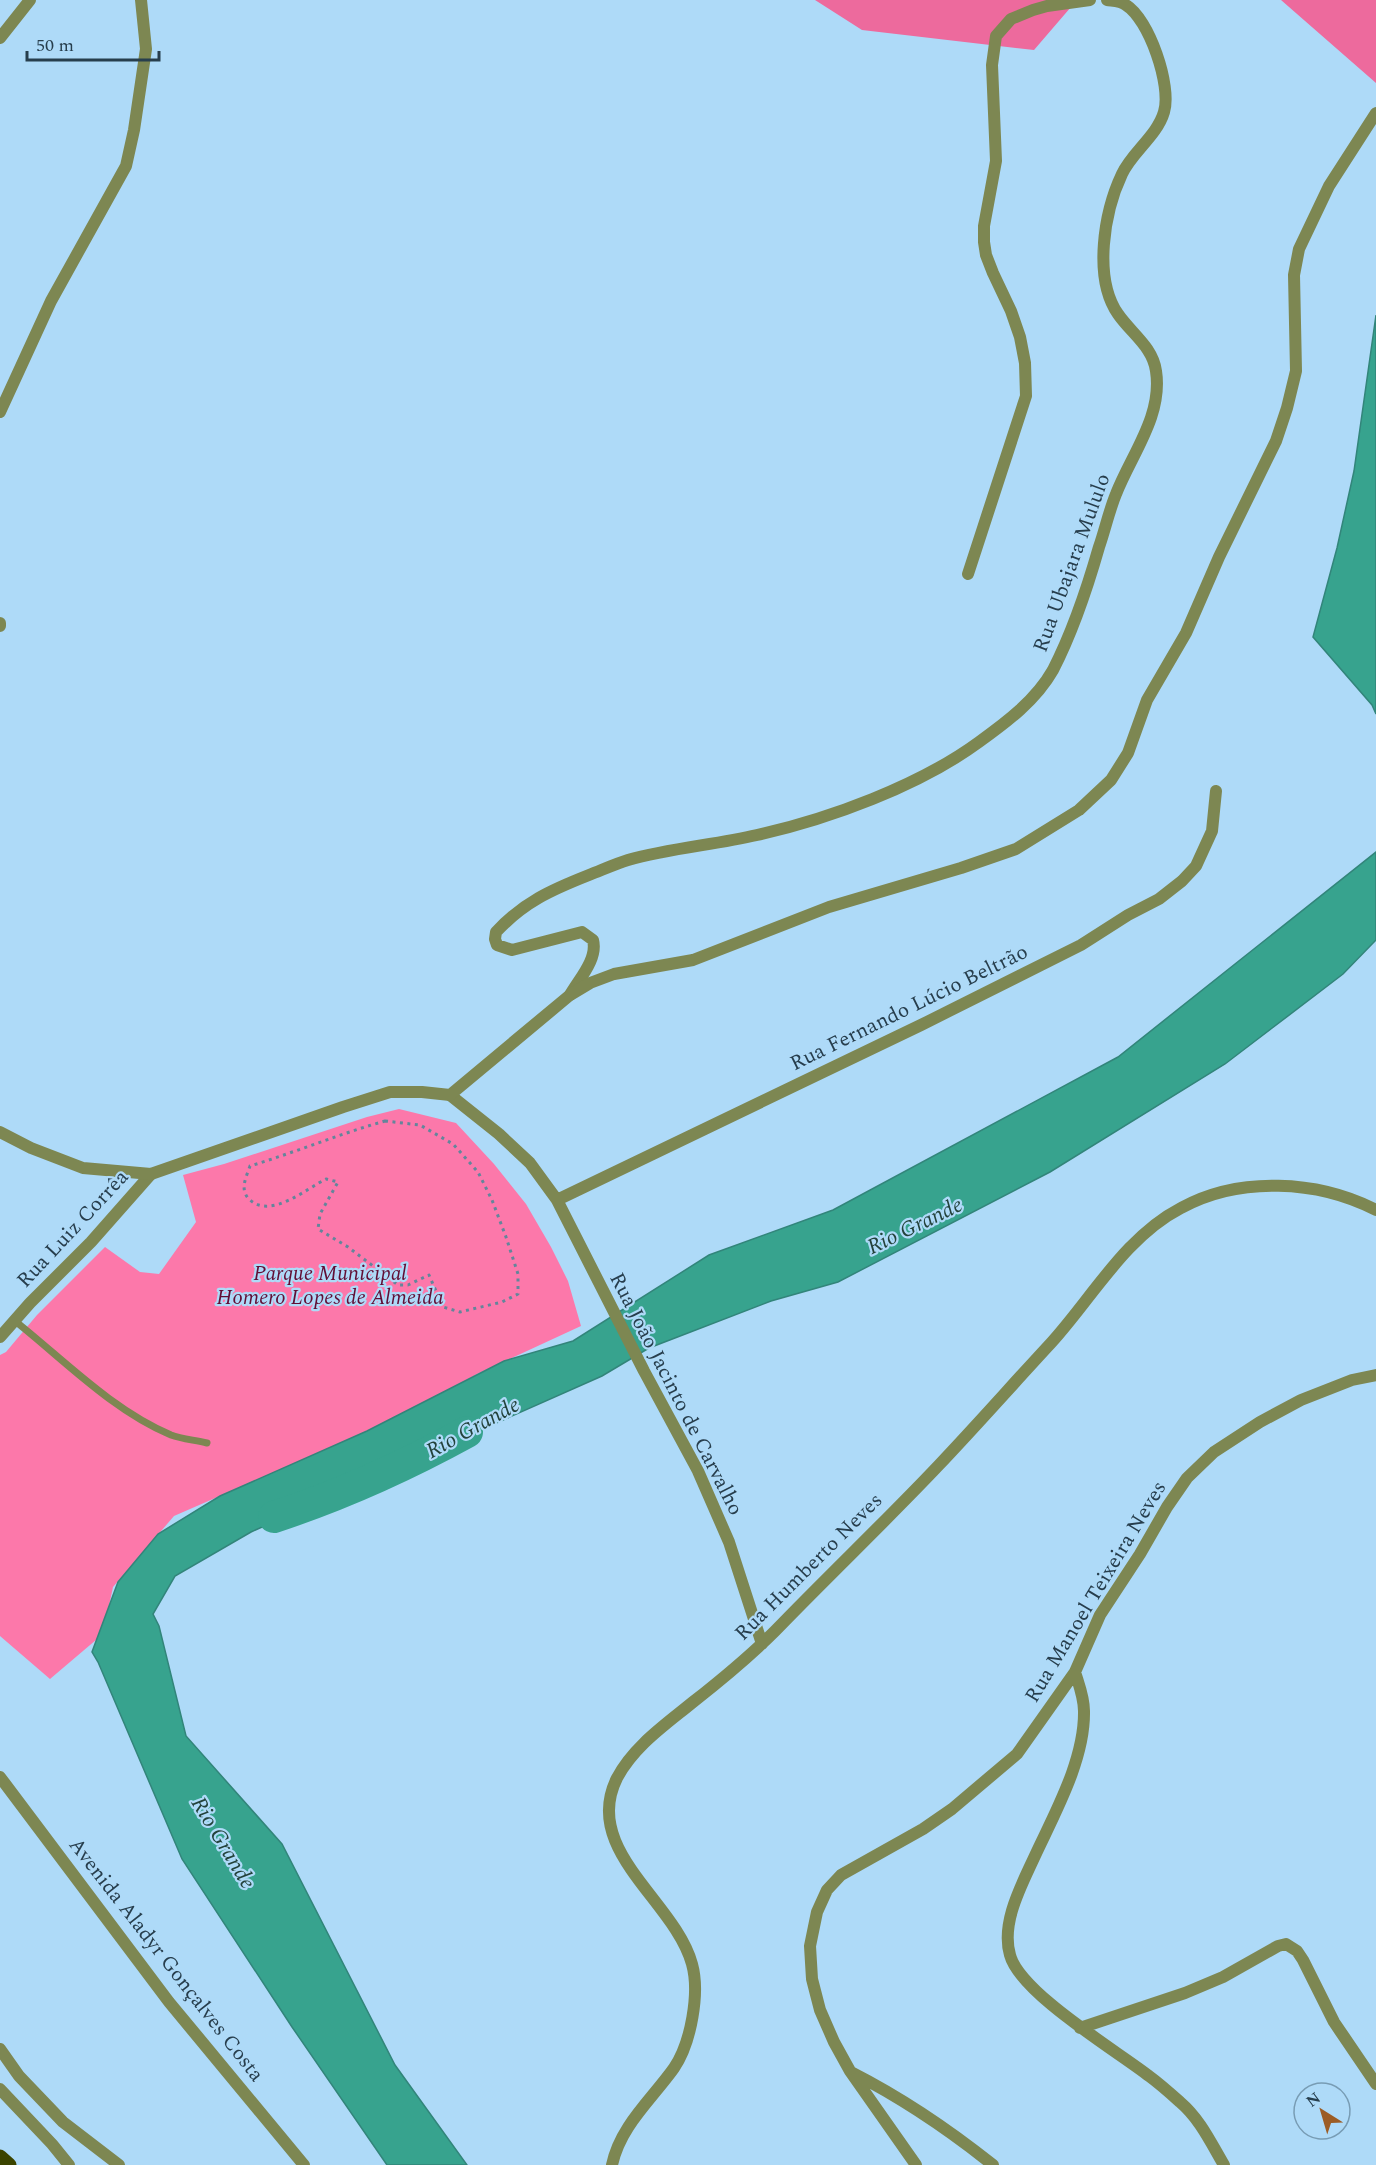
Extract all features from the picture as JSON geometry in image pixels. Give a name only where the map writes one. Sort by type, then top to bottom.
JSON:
[{"type":"main road","points":[[0,2157],[9,2165]]},
{"type":"street","points":[[0,38],[30,0]]},
{"type":"street","points":[[0,412],[51,301],[126,166],[134,130],[146,49],[141,0]]},
{"type":"street","points":[[968,574],[1026,396],[1025,363],[1020,337],[1011,311],[993,273],[984,242],[984,226],[996,161],[992,65],[996,36],[1011,19],[1033,10],[1090,0]]},
{"type":"street","name":"Rua Ubajara Mululo","points":[[570,995],[592,959],[595,948],[593,940],[582,932],[512,950],[497,945],[496,932],[525,905],[557,887],[627,860],[759,835],[832,814],[906,784],[964,753],[1000,727],[1034,696],[1052,672],[1081,606],[1115,495],[1152,417],[1156,388],[1156,369],[1148,348],[1117,313],[1105,286],[1104,267],[1113,195],[1124,169],[1152,134],[1165,110],[1166,95],[1160,64],[1146,28],[1136,12],[1124,3],[1107,0]]},
{"type":"street","points":[[0,1132],[31,1148],[83,1168],[151,1174],[390,1092],[450,1095],[570,995],[590,983],[614,974],[693,960],[829,907],[961,868],[1016,849],[1080,810],[1111,780],[1128,753],[1147,700],[1186,633],[1219,557],[1276,441],[1296,371],[1294,275],[1299,249],[1329,186],[1376,113]]},
{"type":"street","name":"Rua Fernando Lúcio Beltrão","points":[[557,1200],[932,1020],[1081,945],[1159,899],[1182,882],[1196,866],[1212,831],[1216,791]]},
{"type":"street","name":"Rua João Jacinto de Carvalho","points":[[450,1095],[499,1134],[530,1163],[557,1200],[604,1295],[698,1471],[729,1542],[762,1644]]},
{"type":"street","name":"Rua Luiz Corrêa","points":[[0,1337],[91,1242],[151,1174]]},
{"type":"street","name":"Rua Humberto Neves","points":[[612,2165],[614,2155],[645,2102],[676,2065],[689,2031],[696,1998],[692,1964],[680,1936],[615,1844],[609,1823],[609,1802],[616,1780],[644,1742],[762,1644],[937,1466],[1072,1320],[1120,1259],[1153,1226],[1179,1208],[1211,1194],[1261,1187],[1302,1187],[1356,1200],[1376,1210]]},
{"type":"street","name":"Rua Manoel Teixeira Neves","points":[[916,2165],[850,2071],[820,2010],[812,1979],[810,1946],[817,1912],[827,1890],[841,1875],[923,1829],[985,1783],[1017,1754],[1075,1672],[1100,1615],[1140,1554],[1167,1507],[1187,1478],[1214,1452],[1260,1422],[1311,1396],[1352,1380],[1376,1375]]},
{"type":"street","points":[[1075,1672],[1083,1696],[1082,1733],[1073,1769],[1019,1892],[1010,1921],[1008,1938],[1010,1957],[1021,1974],[1040,1994],[1080,2028],[1148,2075],[1183,2104],[1202,2126],[1224,2165]]},
{"type":"street","name":"Avenida Aladyr Gonçalves Costa","points":[[0,1777],[169,2002],[304,2165]]},
{"type":"street","points":[[1080,2028],[1185,1993],[1223,1977],[1278,1946],[1286,1944],[1297,1951],[1334,2022],[1376,2084]]},
{"type":"street","points":[[0,2049],[19,2076],[63,2122],[118,2165]]},
{"type":"street","points":[[850,2071],[891,2092],[947,2129],[993,2165]]},
{"type":"street","points":[[0,2089],[69,2165]]},
{"type":"lane","points":[[15,1321],[114,1402],[144,1422],[173,1436],[207,1443]]},
{"type":"path","points":[[385,1121],[420,1125],[453,1144],[478,1172],[506,1237],[518,1274],[518,1294],[502,1302],[460,1312],[443,1307],[429,1275],[408,1285],[398,1285],[348,1247],[318,1229],[320,1214],[338,1182],[326,1179],[268,1208],[254,1204],[246,1197],[243,1186],[250,1166],[385,1121]]},
{"type":"green space","name":"Parque Municipal Homero Lopes de Almeida","points":[[399,1109],[456,1123],[494,1164],[526,1204],[551,1247],[568,1281],[581,1326],[477,1374],[406,1415],[174,1516],[113,1587],[103,1634],[50,1679],[0,1636],[0,1355],[6,1352],[37,1315],[105,1247],[140,1272],[159,1274],[196,1222],[183,1175]]},
{"type":"shaded area","points":[[815,0],[1077,0],[1034,50],[862,30]]},
{"type":"shaded area","points":[[1281,0],[1376,0],[1376,83]]},
{"type":"water","points":[[1376,315],[1376,714],[1372,705],[1313,637],[1337,548],[1354,471]]},
{"type":"water","points":[[1376,852],[1376,940],[1343,974],[1225,1064],[1050,1172],[838,1282],[771,1301],[649,1348],[602,1376],[251,1532],[175,1576],[153,1614],[159,1626],[186,1736],[282,1844],[395,2065],[467,2165],[387,2165],[292,2027],[182,1859],[92,1652],[118,1582],[158,1534],[220,1496],[367,1431],[504,1361],[573,1341],[709,1255],[833,1210],[1118,1057]]},
{"type":"waterway","name":"Rio Grande","points":[[274,1517],[372,1479],[467,1432]]}]
